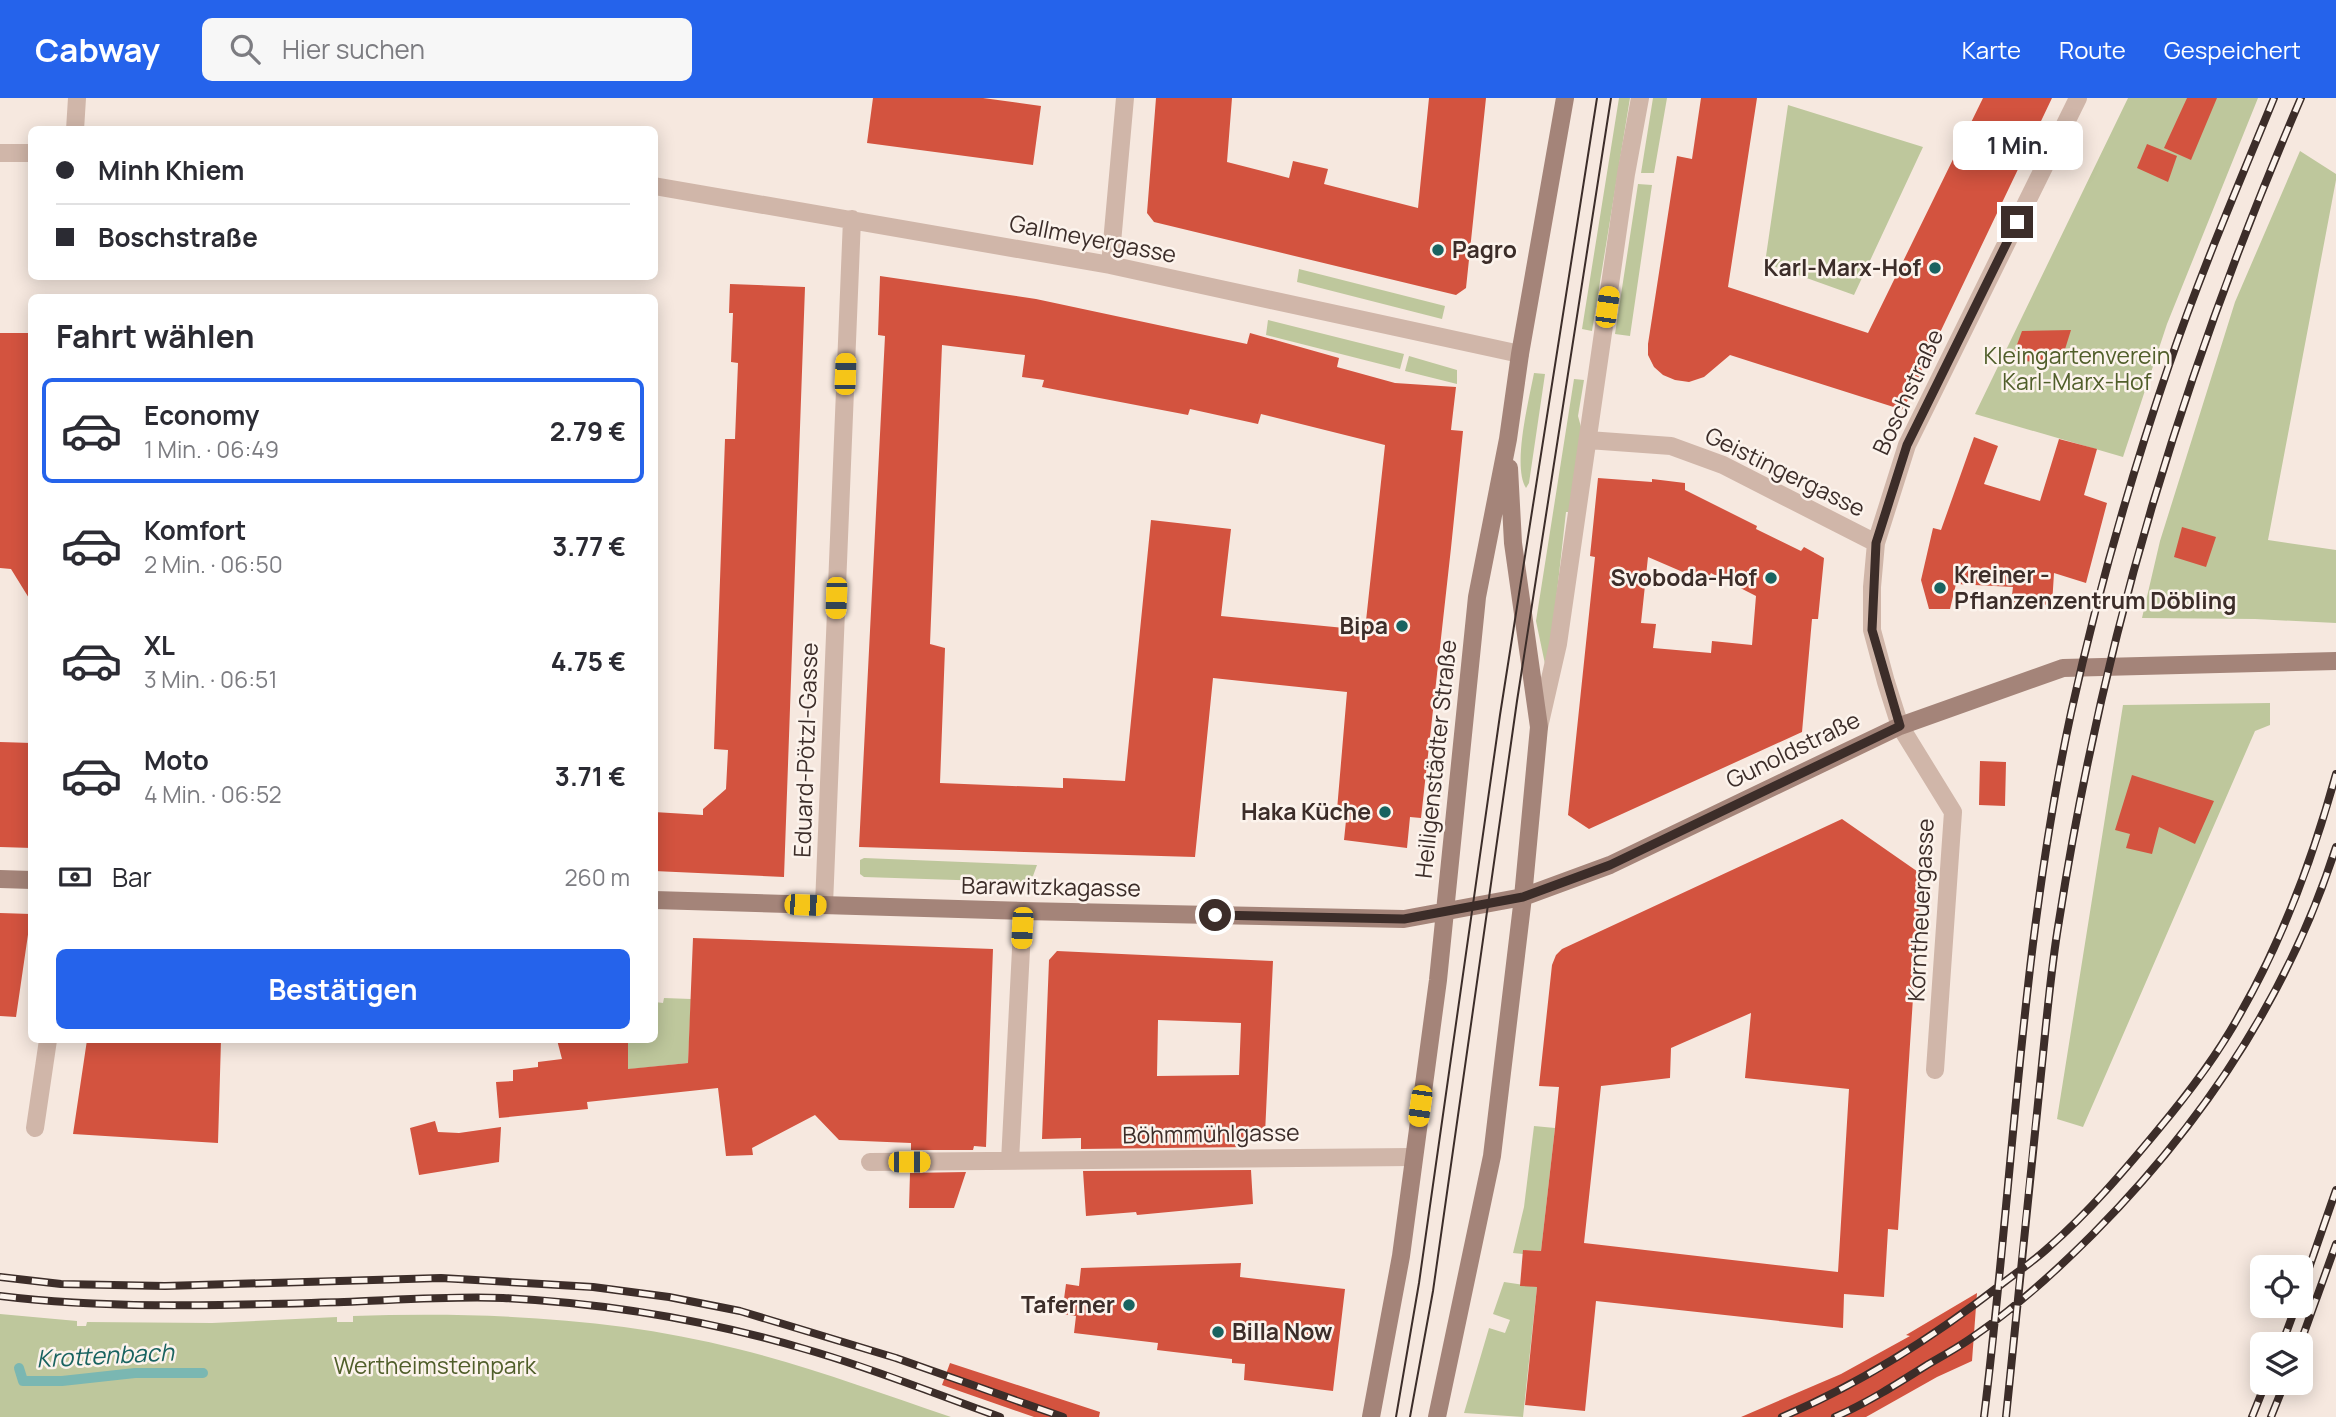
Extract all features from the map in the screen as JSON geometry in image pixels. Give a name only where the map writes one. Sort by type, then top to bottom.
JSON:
[{"type":"main road","name":"Heiligenstädter Straße","points":[[1371,1417],[1401,1256],[1446,911],[1477,597],[1508,439],[1520,354],[1565,98]]},
{"type":"main road","name":"Heiligenstädter Straße","points":[[1437,1417],[1492,1156],[1523,897],[1539,727],[1513,543],[1508,439]]},
{"type":"main road","name":"Gunoldstraße","points":[[1446,911],[1523,897],[1610,865],[1900,726],[2063,668],[2336,662]]},
{"type":"main road","points":[[0,879],[28,880]]},
{"type":"main road","name":"Barawitzkagasse","points":[[658,900],[1404,919],[1446,911]]},
{"type":"street","points":[[75,126],[78,98]]},
{"type":"street","points":[[1110,265],[1125,98]]},
{"type":"street","name":"Heiligenstädter Straße","points":[[1539,727],[1558,644],[1626,174],[1640,98]]},
{"type":"street","name":"Boschstraße","points":[[1900,726],[1872,630],[1876,543],[1907,445],[2078,98]]},
{"type":"street","points":[[0,153],[28,153]]},
{"type":"street","name":"Gallmeyergasse","points":[[658,187],[1110,265],[1520,354]]},
{"type":"street","name":"Eduard-Pötzl-Gasse","points":[[824,905],[852,219]]},
{"type":"street","name":"Geistingergasse","points":[[1588,440],[1671,446],[1723,465],[1876,543]]},
{"type":"street","name":"Korntheuergasse","points":[[1900,726],[1953,812],[1935,1070]]},
{"type":"street","points":[[1010,1161],[1023,911]]},
{"type":"street","points":[[35,1128],[48,1043]]},
{"type":"street","name":"Böhmmühlgasse","points":[[870,1162],[1412,1157]]},
{"type":"green space","points":[[1619,98],[1630,98],[1592,331],[1582,329]]},
{"type":"green space","points":[[1653,98],[1667,98],[1654,173],[1641,173]]},
{"type":"green space","name":"Kleingartenverein Karl-Marx-Hof","points":[[2128,98],[2258,98],[2167,324],[2123,457],[1975,414]]},
{"type":"green space","points":[[1788,105],[1923,147],[1854,295],[1765,263]]},
{"type":"green space","points":[[2300,151],[2336,174],[2336,180],[2268,540],[2336,550],[2336,623],[2142,618],[2160,541],[2235,302]]},
{"type":"green space","points":[[1638,184],[1652,185],[1630,336],[1615,334]]},
{"type":"green space","points":[[1299,269],[1445,306],[1442,319],[1297,282]]},
{"type":"green space","points":[[1268,320],[1404,354],[1400,369],[1266,335]]},
{"type":"green space","points":[[1409,356],[1457,370],[1457,384],[1405,371]]},
{"type":"green space","points":[[1534,373],[1545,374],[1529,483],[1526,488],[1522,478],[1521,449]]},
{"type":"green space","points":[[1574,379],[1584,380],[1578,416],[1581,427],[1572,512],[1566,512],[1549,663],[1545,664],[1536,621]]},
{"type":"green space","points":[[2270,703],[2270,725],[2255,731],[2083,1127],[2057,1119],[2123,705]]},
{"type":"green space","points":[[864,858],[1037,865],[1033,876],[1020,882],[864,877],[860,874],[860,860]]},
{"type":"green space","points":[[664,998],[691,999],[688,1063],[631,1069],[628,1076],[628,1043],[658,1043],[658,1002],[663,1003]]},
{"type":"green space","points":[[1534,1126],[1555,1128],[1541,1251],[1524,1250],[1523,1254],[1513,1253],[1524,1207]]},
{"type":"green space","points":[[1504,1282],[1537,1287],[1523,1417],[1464,1413],[1489,1328],[1505,1333],[1510,1320],[1493,1314]]},
{"type":"green space","name":"Wertheimsteinpark","points":[[0,1314],[77,1321],[77,1326],[86,1326],[87,1322],[212,1323],[337,1317],[337,1322],[353,1322],[353,1316],[401,1315],[499,1316],[595,1323],[691,1338],[765,1356],[951,1417],[0,1417]]},
{"type":"building","points":[[873,98],[983,98],[1041,106],[1033,165],[867,143]]},
{"type":"building","points":[[1156,98],[1232,98],[1227,162],[1289,178],[1293,161],[1328,169],[1324,184],[1418,208],[1429,98],[1486,98],[1466,288],[1456,295],[1154,222],[1147,213]]},
{"type":"building","name":"Karl-Marx-Hof","points":[[1701,98],[1757,98],[1728,287],[1868,333],[1983,98],[2052,98],[1903,410],[1730,355],[1704,377],[1689,382],[1663,375],[1654,367],[1648,355],[1648,344],[1677,156],[1692,159]]},
{"type":"building","points":[[2187,98],[2217,98],[2191,160],[2164,148]]},
{"type":"building","points":[[2147,144],[2177,156],[2168,182],[2137,168]]},
{"type":"building","points":[[880,276],[1036,299],[1247,344],[1250,333],[1339,358],[1337,367],[1395,383],[1456,387],[1451,430],[1463,431],[1451,548],[1421,818],[1410,817],[1407,848],[1344,840],[1347,811],[1337,810],[1347,692],[1213,678],[1195,857],[859,847],[885,336],[878,335]],"holes":[[[942,345],[1025,355],[1022,377],[1044,380],[1042,387],[1188,415],[1190,409],[1258,424],[1261,414],[1385,445],[1365,630],[1221,616],[1231,529],[1151,520],[1125,781],[1063,778],[1063,788],[940,783],[945,648],[930,644]]]},
{"type":"building","points":[[730,284],[805,287],[784,877],[658,871],[658,812],[703,815],[703,809],[726,789],[728,750],[714,749],[725,439],[735,439],[738,363],[731,362],[733,313],[729,313]]},
{"type":"building","points":[[2071,330],[2061,362],[2011,361],[2022,331]]},
{"type":"building","points":[[0,333],[28,333],[28,597],[11,569],[0,568]]},
{"type":"building","points":[[1974,437],[1998,446],[1984,484],[2040,501],[2059,439],[2097,449],[2084,495],[2107,503],[2086,583],[2054,573],[2052,605],[2011,603],[2013,587],[1956,584],[1950,609],[1929,609],[1921,580],[1933,528],[1941,530]]},
{"type":"building","points":[[1598,478],[1685,483],[1685,490],[1757,526],[1756,529],[1801,551],[1804,547],[1824,558],[1818,619],[1812,619],[1802,732],[1589,829],[1568,815],[1595,557],[1590,556]],"holes":[[[1648,557],[1706,582],[1711,573],[1756,596],[1752,645],[1712,641],[1711,653],[1653,648],[1656,624],[1641,623]]]},
{"type":"building","points":[[2182,527],[2216,537],[2206,567],[2174,557]]},
{"type":"building","points":[[0,742],[28,743],[28,848],[0,847]]},
{"type":"building","points":[[1980,761],[2006,762],[2005,806],[1979,805]]},
{"type":"building","points":[[2132,775],[2214,801],[2195,844],[2159,827],[2152,854],[2126,848],[2130,834],[2115,830]]},
{"type":"building","points":[[1842,819],[1921,874],[1898,1230],[1888,1229],[1884,1297],[1844,1294],[1843,1328],[1596,1301],[1585,1411],[1525,1405],[1537,1287],[1520,1286],[1523,1250],[1541,1251],[1559,1087],[1539,1086],[1552,965],[1562,949]],"holes":[[[1751,1013],[1745,1078],[1849,1089],[1838,1272],[1584,1243],[1601,1086],[1670,1078],[1671,1048]]]},
{"type":"building","points":[[0,913],[28,914],[28,935],[16,1017],[0,1016]]},
{"type":"building","points":[[693,938],[993,949],[986,1147],[974,1146],[973,1150],[911,1150],[911,1143],[839,1140],[815,1115],[752,1148],[753,1155],[726,1156],[718,1088],[587,1102],[588,1109],[499,1118],[496,1082],[513,1081],[513,1070],[538,1067],[538,1062],[562,1059],[558,1043],[628,1043],[628,1069],[688,1063]]},
{"type":"building","points":[[1057,951],[1273,961],[1265,1134],[1248,1134],[1249,1147],[1081,1149],[1081,1138],[1042,1139],[1049,960]],"holes":[[[1158,1020],[1241,1023],[1239,1075],[1157,1076]]]},
{"type":"building","points":[[87,1043],[221,1043],[218,1143],[73,1134]]},
{"type":"building","points":[[435,1121],[438,1132],[459,1133],[501,1127],[499,1162],[419,1175],[410,1128]]},
{"type":"building","points":[[1251,1170],[1253,1204],[1137,1215],[1136,1212],[1086,1216],[1083,1171]]},
{"type":"building","points":[[966,1172],[954,1208],[909,1208],[910,1173]]},
{"type":"building","points":[[1241,1263],[1240,1277],[1345,1289],[1333,1391],[1244,1380],[1245,1364],[1232,1363],[1232,1359],[1157,1350],[1158,1343],[1074,1333],[1076,1316],[1062,1314],[1066,1284],[1079,1286],[1081,1268]]},
{"type":"building","points":[[1977,1293],[1972,1361],[1937,1377],[1866,1417],[1741,1417],[1841,1374],[1910,1336],[1906,1335]]},
{"type":"building","points":[[950,1363],[1100,1412],[1099,1417],[1034,1417],[942,1385]]},
{"type":"waterway","name":"Krottenbach","points":[[19,1368],[23,1381],[62,1381],[135,1373],[203,1373]]},
{"type":"tram line","points":[[1396,1417],[1419,1283],[1500,715],[1597,98]]},
{"type":"tram line","points":[[1410,1417],[1433,1291],[1517,701],[1611,98]]},
{"type":"railway","points":[[1984,1417],[2029,976],[2054,800],[2071,713],[2103,581],[2169,365],[2193,297],[2274,98]]},
{"type":"railway","points":[[2006,1417],[2054,956],[2099,708],[2153,502],[2185,400],[2259,199],[2301,98]]},
{"type":"railway","points":[[1782,1417],[1869,1374],[1977,1303],[2064,1234],[2132,1161],[2202,1074],[2256,986],[2296,897],[2336,774]]},
{"type":"railway","points":[[1835,1417],[1893,1386],[1993,1323],[2066,1261],[2133,1192],[2205,1102],[2267,1005],[2294,954],[2336,847]]},
{"type":"railway","points":[[2313,1256],[2336,1190]]},
{"type":"railway","points":[[2304,1332],[2336,1244]]},
{"type":"railway","points":[[0,1277],[61,1284],[165,1286],[441,1278],[593,1287],[669,1297],[740,1311],[896,1358],[1063,1417]]},
{"type":"railway","points":[[0,1296],[129,1305],[463,1298],[580,1304],[693,1321],[768,1339],[855,1364],[1000,1417]]},
{"type":"railway","points":[[2286,1332],[2292,1318]]},
{"type":"railway","points":[[2252,1417],[2261,1395]]},
{"type":"railway","points":[[2271,1417],[2280,1395]]},
{"type":"place","name":"Pagro","points":[[1438,250]]},
{"type":"place","name":"Karl-Marx-Hof","points":[[1935,268]]},
{"type":"place","name":"Svoboda-Hof","points":[[1771,578]]},
{"type":"place","name":"Kreiner - Pflanzenzentrum Döbling","points":[[1940,588]]},
{"type":"place","name":"Bipa","points":[[1402,626]]},
{"type":"place","name":"Haka Küche","points":[[1385,812]]},
{"type":"place","name":"Taferner","points":[[1129,1305]]},
{"type":"place","name":"Billa Now","points":[[1218,1332]]},
{"type":"route","points":[[1215,915],[1404,919],[1523,897],[1610,865],[1900,726],[1872,630],[1876,543],[1907,445],[2017,222]]}]
